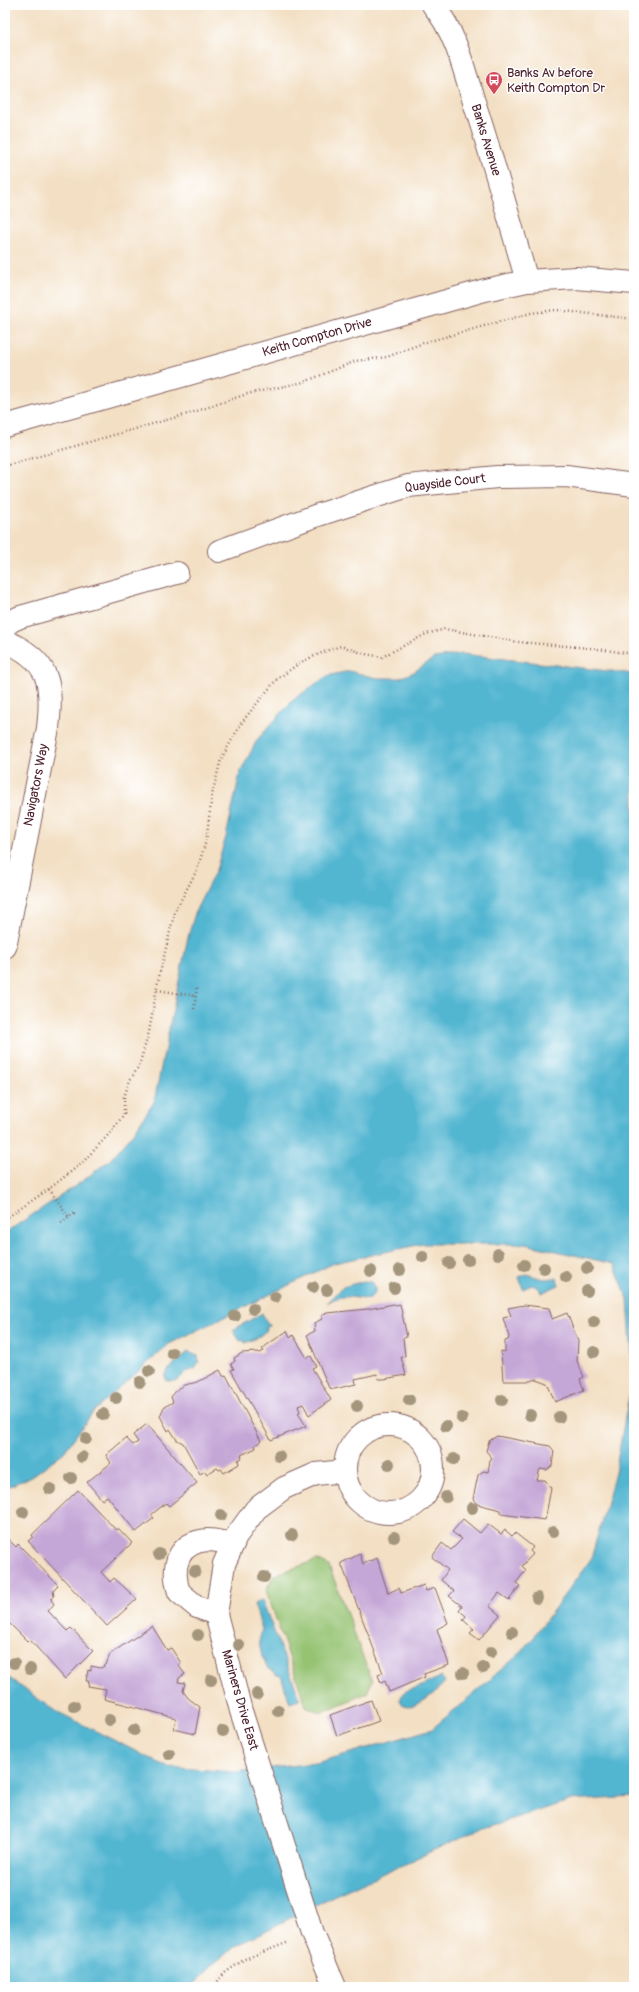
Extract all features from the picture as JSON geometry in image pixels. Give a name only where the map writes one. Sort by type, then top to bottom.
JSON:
[{"type":"street","name":"Banks Avenue","points":[[433,5],[455,40],[491,154],[527,281]]},
{"type":"street","name":"Keith Compton Drive","points":[[5,426],[478,292],[527,281],[576,278],[634,283]]},
{"type":"street","name":"Quayside Court","points":[[219,551],[316,516],[408,486],[497,477],[566,476],[634,485]]},
{"type":"street","points":[[5,626],[11,621],[20,617],[177,573]]},
{"type":"street","name":"Navigators Way","points":[[5,641],[28,654],[38,664],[48,680],[51,700],[48,728],[5,947]]},
{"type":"street","points":[[384,1425],[406,1428],[418,1435],[427,1447],[433,1460],[433,1475],[429,1489],[420,1501],[408,1509],[394,1513],[379,1513],[366,1507],[354,1498],[344,1471],[346,1456],[353,1443],[363,1433],[377,1426],[384,1425]]},
{"type":"street","name":"Mariners Drive East","points":[[335,1987],[312,1933],[242,1711],[216,1614],[224,1564],[233,1544],[256,1508],[284,1488],[316,1474],[344,1471]]},
{"type":"street","points":[[216,1614],[197,1607],[182,1596],[177,1587],[175,1570],[178,1559],[184,1550],[193,1544],[209,1540],[233,1544]]},
{"type":"path","points":[[5,466],[191,413],[247,394],[304,382],[356,360],[387,357],[423,343],[531,313],[556,310],[634,319]]},
{"type":"path","points":[[5,1218],[49,1189],[82,1163],[111,1132],[124,1114],[124,1097],[130,1080],[139,1066],[149,1032],[175,911],[197,870],[206,841],[212,795],[221,759],[242,722],[276,680],[301,662],[341,646],[365,654],[382,657],[426,634],[445,629],[518,642],[590,648],[634,654]]},
{"type":"path","points":[[194,1009],[197,988]]},
{"type":"path","points":[[157,990],[196,996]]},
{"type":"path","points":[[49,1189],[69,1217]]},
{"type":"path","points":[[61,1223],[78,1211]]},
{"type":"path","points":[[211,1987],[226,1972],[245,1959],[312,1933]]},
{"type":"green space","points":[[317,1560],[329,1566],[372,1681],[367,1693],[320,1713],[306,1706],[266,1590],[274,1575]]},
{"type":"water","points":[[462,654],[634,674],[634,1797],[570,1801],[480,1829],[333,1896],[236,1946],[213,1964],[191,1987],[5,1987],[5,1675],[52,1709],[167,1767],[235,1772],[316,1763],[432,1729],[523,1651],[591,1559],[615,1473],[633,1374],[628,1299],[614,1264],[525,1244],[422,1244],[334,1263],[169,1344],[94,1411],[64,1452],[31,1477],[5,1488],[5,1233],[77,1185],[110,1160],[134,1132],[154,1102],[188,937],[196,910],[216,870],[226,837],[240,773],[257,740],[293,700],[327,676],[349,671],[377,678],[400,678],[414,672],[434,658]]},
{"type":"water","points":[[527,1274],[543,1279],[557,1278],[559,1285],[541,1293],[539,1288],[532,1285],[523,1289],[519,1277]]},
{"type":"water","points":[[364,1281],[371,1282],[375,1287],[375,1292],[369,1299],[343,1297],[327,1303],[343,1287]]},
{"type":"water","points":[[262,1313],[269,1326],[266,1328],[267,1330],[257,1338],[245,1343],[243,1340],[240,1341],[233,1330]]},
{"type":"water","points":[[188,1352],[198,1356],[199,1362],[195,1369],[186,1372],[177,1381],[167,1381],[165,1377],[168,1370]]},
{"type":"water","points":[[262,1600],[300,1699],[290,1703],[281,1676],[277,1675],[268,1668],[262,1657],[259,1642],[262,1629],[254,1604]]},
{"type":"water","points":[[441,1676],[445,1682],[432,1695],[421,1703],[409,1706],[403,1705],[400,1700],[404,1693]]},
{"type":"building","points":[[400,1304],[407,1337],[403,1338],[405,1356],[401,1357],[406,1375],[378,1379],[377,1374],[355,1379],[356,1384],[334,1389],[329,1388],[307,1335],[315,1331],[314,1323],[322,1319],[322,1315],[327,1313],[368,1309]]},
{"type":"building","points":[[524,1305],[549,1308],[552,1319],[567,1313],[578,1341],[577,1361],[584,1377],[580,1379],[584,1390],[555,1402],[547,1383],[536,1379],[530,1381],[503,1381],[501,1351],[505,1352],[505,1341],[508,1340],[509,1337],[503,1318],[511,1316],[508,1308]]},
{"type":"building","points":[[287,1331],[291,1338],[293,1335],[307,1358],[311,1356],[316,1366],[312,1368],[331,1400],[309,1415],[303,1404],[298,1406],[300,1412],[298,1413],[306,1426],[271,1440],[231,1370],[234,1369],[231,1364],[235,1361],[234,1358],[242,1353],[260,1353],[264,1351],[262,1349]]},
{"type":"building","points":[[220,1370],[223,1376],[226,1375],[261,1441],[255,1445],[256,1448],[241,1455],[242,1458],[238,1460],[239,1464],[224,1473],[221,1469],[219,1470],[217,1468],[207,1474],[205,1471],[200,1474],[183,1443],[177,1440],[170,1429],[168,1431],[160,1416],[164,1407],[173,1402],[171,1397],[176,1391],[184,1385],[198,1382]]},
{"type":"building","points":[[147,1424],[197,1483],[169,1506],[166,1503],[151,1515],[154,1518],[136,1532],[107,1496],[102,1500],[87,1482],[111,1463],[106,1455],[126,1438],[133,1445],[138,1442],[133,1435]]},
{"type":"building","points":[[497,1436],[550,1446],[554,1451],[552,1466],[547,1470],[540,1469],[537,1480],[545,1480],[551,1488],[545,1520],[501,1514],[501,1510],[477,1504],[473,1499],[478,1475],[483,1471],[488,1472],[490,1460],[492,1458],[486,1451],[489,1441]]},
{"type":"building","points":[[78,1490],[116,1530],[118,1528],[132,1543],[101,1572],[110,1582],[114,1578],[137,1599],[107,1626],[28,1541],[33,1537],[32,1535]]},
{"type":"building","points":[[463,1519],[480,1533],[488,1524],[501,1534],[505,1530],[512,1536],[515,1533],[533,1547],[530,1551],[533,1554],[522,1566],[526,1570],[516,1583],[520,1586],[509,1600],[499,1593],[489,1606],[500,1615],[479,1640],[470,1633],[474,1629],[463,1620],[466,1616],[459,1610],[462,1606],[449,1596],[454,1591],[441,1580],[448,1570],[432,1557],[442,1543],[451,1550],[462,1539],[452,1532]]},
{"type":"building","points":[[6,1537],[16,1547],[18,1544],[58,1585],[53,1590],[54,1595],[51,1600],[54,1604],[48,1611],[67,1631],[71,1628],[93,1651],[65,1679],[30,1640],[28,1642],[5,1619]]},
{"type":"building","points":[[360,1554],[363,1564],[377,1558],[388,1593],[399,1588],[401,1593],[424,1585],[426,1591],[435,1588],[448,1623],[437,1629],[449,1665],[424,1674],[425,1677],[389,1692],[385,1681],[381,1683],[378,1675],[383,1673],[341,1563]]},
{"type":"building","points":[[152,1626],[167,1650],[171,1648],[181,1663],[178,1665],[185,1674],[179,1678],[178,1682],[185,1683],[183,1691],[188,1698],[200,1707],[195,1734],[174,1729],[176,1718],[104,1699],[106,1689],[88,1686],[89,1681],[86,1681],[88,1670],[91,1671],[91,1666],[101,1668],[106,1665],[110,1654]]},
{"type":"building","points":[[371,1700],[379,1721],[337,1736],[330,1715]]},
{"type":"place","name":"Banks Av before Keith Compton Dr","points":[[494,95]]}]
